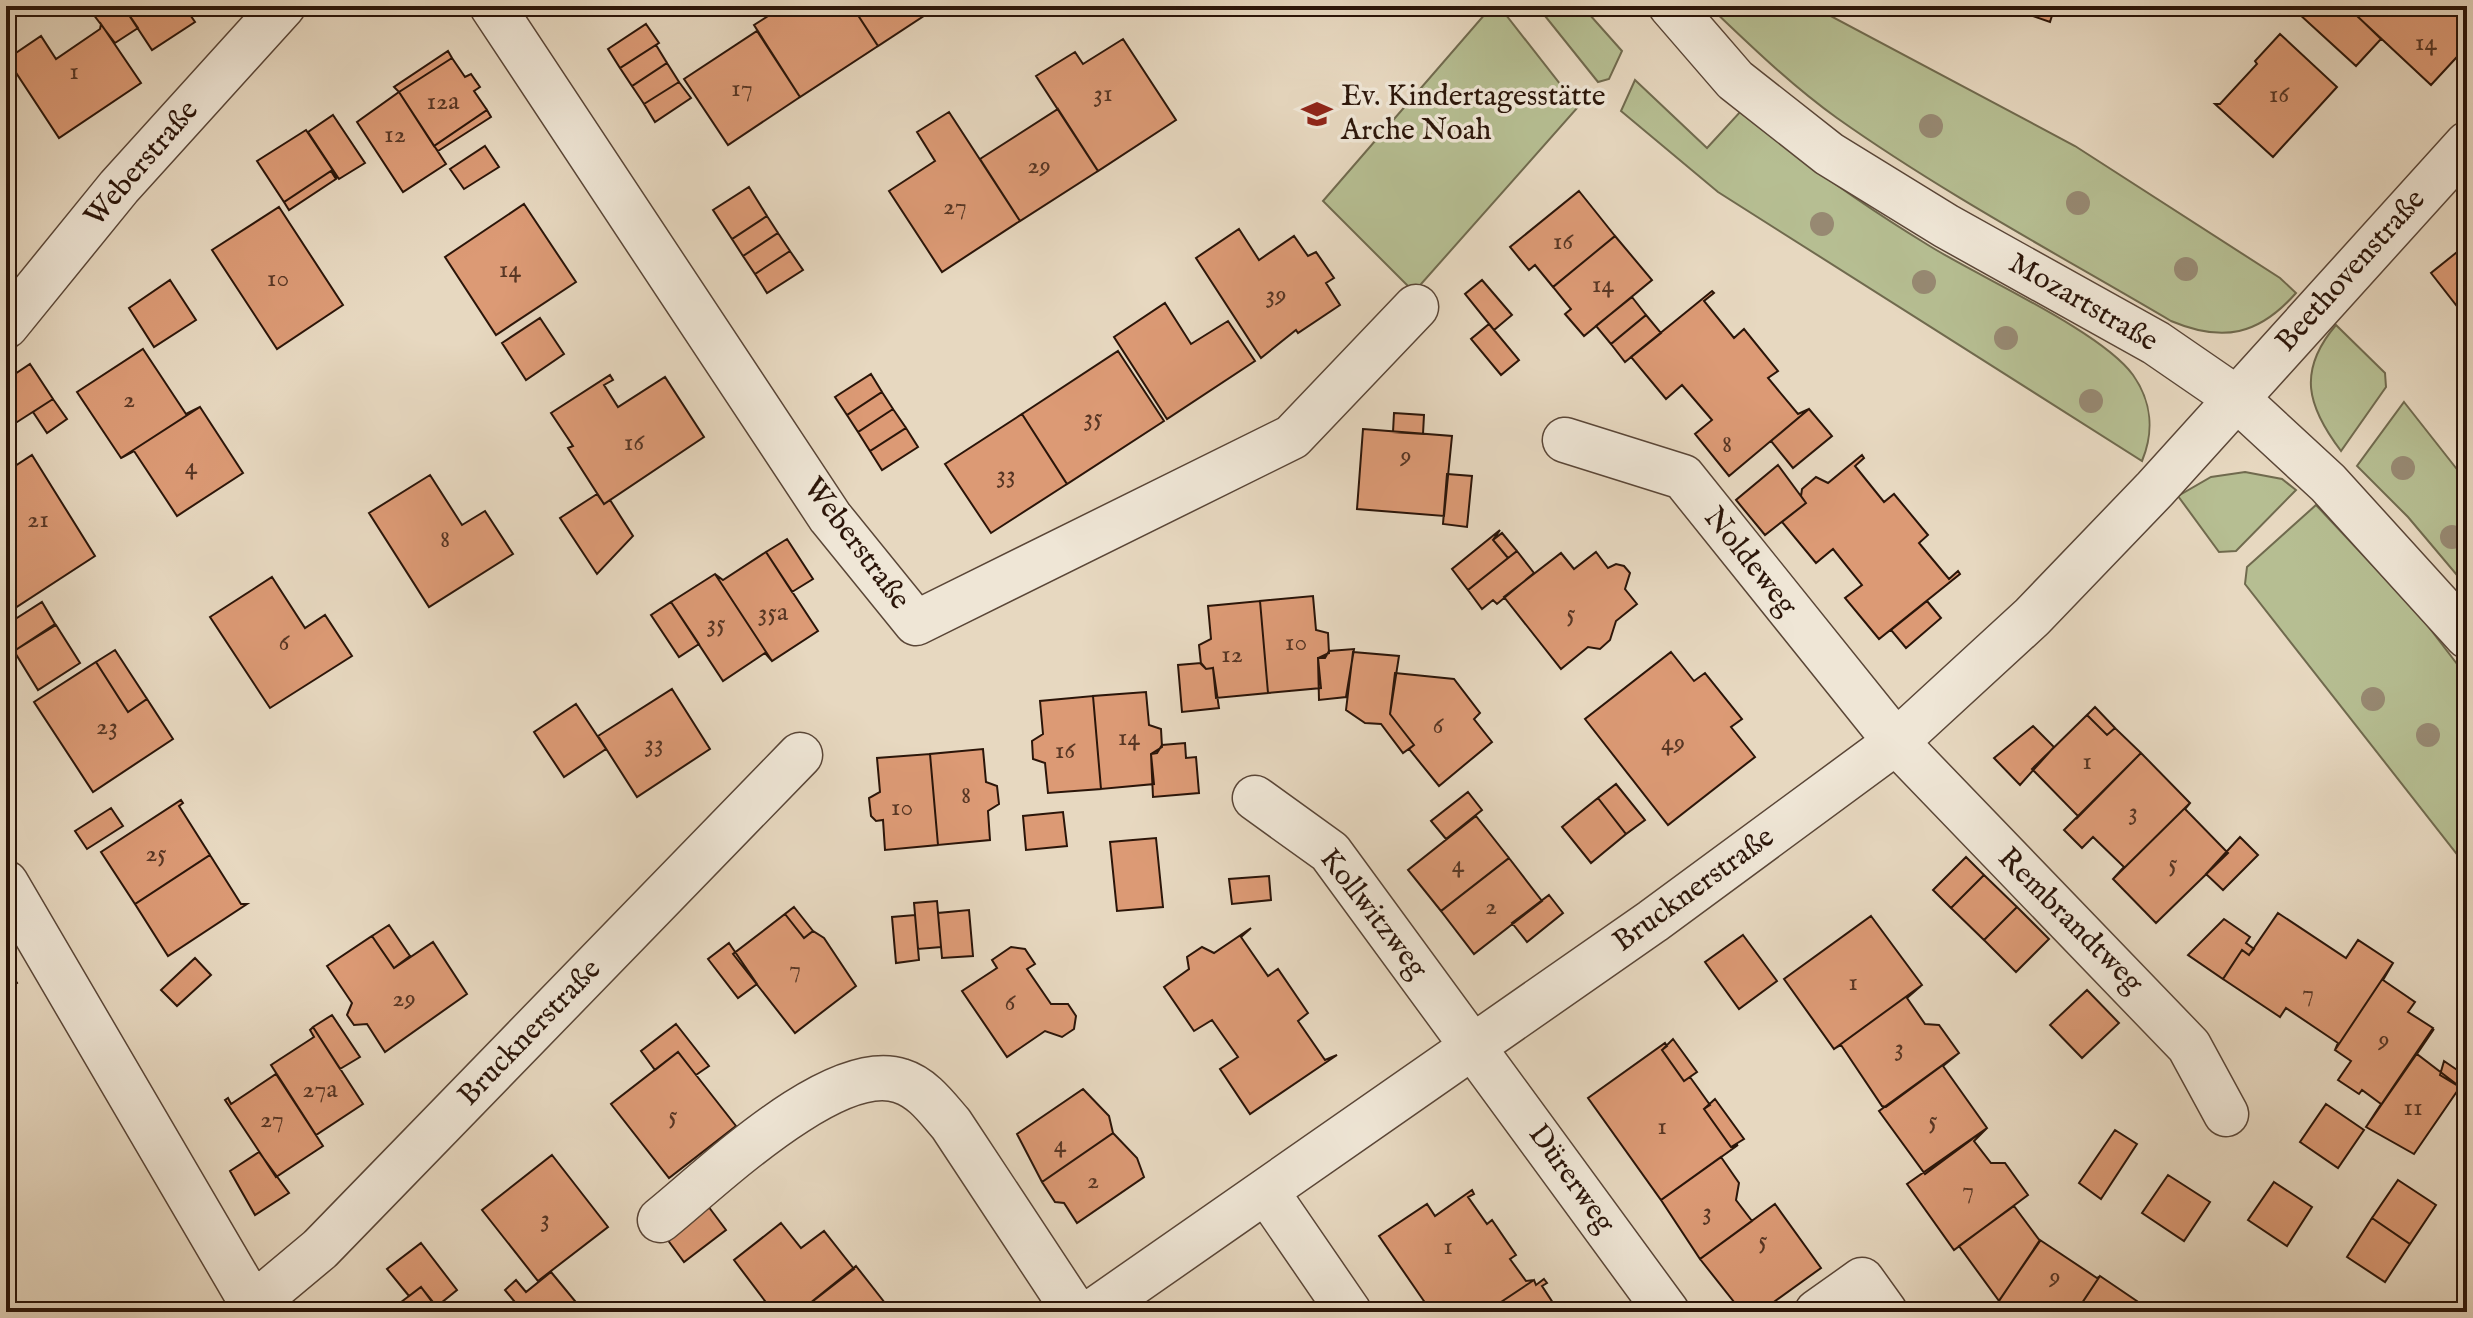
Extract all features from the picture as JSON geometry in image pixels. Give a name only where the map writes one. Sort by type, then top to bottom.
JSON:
[{"type":"street","name":"Weberstraße","points":[[6,326],[119,187],[283,6]]},
{"type":"street","name":"Weberstraße","points":[[492,6],[830,517],[916,623],[1292,437],[1416,307]]},
{"type":"street","name":"Mozartstraße","points":[[1671,6],[1735,80],[1829,154],[1946,226],[2156,343],[2236,398],[2328,483],[2467,636]]},
{"type":"street","name":"Beethovenstraße","points":[[2236,398],[2467,144]]},
{"type":"street","name":"Brucknerstraße","points":[[1092,1312],[1653,921],[1896,742],[2032,617],[2236,398]]},
{"type":"street","name":"Noldeweg","points":[[1565,440],[1683,477],[1896,742]]},
{"type":"street","name":"Rembrandtweg","points":[[1896,742],[2189,1046],[2226,1114]]},
{"type":"street","name":"Brucknerstraße","points":[[6,883],[255,1309],[320,1249],[800,755]]},
{"type":"street","name":"Kollwitzweg","points":[[1255,798],[1330,852],[1474,1047]]},
{"type":"street","name":"Dürerweg","points":[[1474,1047],[1667,1312]]},
{"type":"street","points":[[660,1220],[808,1102],[845,1085],[872,1079],[901,1080],[928,1097],[951,1124],[1075,1312]]},
{"type":"street","points":[[1266,1191],[1349,1312]]},
{"type":"street","points":[[1817,1312],[1862,1280],[1885,1312]]},
{"type":"green space","points":[[1492,6],[1499,6],[1578,107],[1414,292],[1323,201]]},
{"type":"green space","points":[[1537,6],[1582,6],[1622,51],[1609,79],[1598,82]]},
{"type":"green space","points":[[1709,6],[1812,6],[2075,146],[2280,278],[2296,293],[2268,318],[2239,331],[2207,332],[2171,321],[1877,146],[1803,92]]},
{"type":"green space","points":[[1635,80],[1707,148],[1740,112],[1832,182],[1903,230],[2095,341],[2133,375],[2144,396],[2149,428],[2142,461],[1718,192],[1621,111]]},
{"type":"green space","points":[[2336,325],[2385,373],[2386,387],[2341,451],[2320,419],[2311,388],[2311,373],[2316,358]]},
{"type":"green space","points":[[2404,402],[2467,482],[2467,587],[2408,517],[2357,466]]},
{"type":"green space","points":[[2245,472],[2282,479],[2296,490],[2236,551],[2219,552],[2178,496],[2211,477]]},
{"type":"green space","points":[[2316,505],[2421,617],[2467,677],[2467,867],[2245,584],[2247,567]]},
{"type":"building","points":[[87,6],[123,6],[138,28],[115,43]]},
{"type":"building","points":[[123,6],[184,6],[195,22],[152,50]]},
{"type":"building","points":[[784,6],[792,6],[798,15],[811,6],[852,6],[878,46],[800,97],[754,25]]},
{"type":"building","points":[[852,6],[939,6],[878,46]]},
{"type":"building","points":[[2004,6],[2055,6],[2050,22]]},
{"type":"building","points":[[2305,6],[2339,6],[2345,11],[2349,8],[2381,39],[2356,66],[2298,13]]},
{"type":"building","points":[[2367,6],[2462,6],[2467,11],[2467,46],[2431,85],[2357,16]]},
{"type":"building","points":[[101,24],[141,83],[59,138],[7,59],[41,36],[56,59],[100,29]]},
{"type":"building","points":[[646,24],[659,43],[620,68],[608,49]]},
{"type":"building","points":[[757,31],[800,97],[728,145],[684,79]]},
{"type":"building","points":[[2280,34],[2337,87],[2273,157],[2215,104],[2220,104]]},
{"type":"building","points":[[1123,39],[1176,120],[1098,171],[1036,76],[1075,52],[1083,64]]},
{"type":"building","points":[[656,45],[667,63],[632,86],[620,68]]},
{"type":"building","points":[[448,51],[452,58],[399,92],[394,87]]},
{"type":"building","points":[[452,58],[465,77],[471,74],[480,87],[474,91],[487,110],[434,146],[399,92]]},
{"type":"building","points":[[667,63],[679,82],[644,104],[632,86]]},
{"type":"building","points":[[679,82],[691,98],[655,122],[644,104]]},
{"type":"building","points":[[399,92],[446,164],[403,192],[357,122]]},
{"type":"building","points":[[1058,109],[1098,171],[1020,221],[980,159]]},
{"type":"building","points":[[487,110],[491,117],[438,151],[434,146]]},
{"type":"building","points":[[949,112],[1020,221],[942,272],[889,191],[935,161],[917,132]]},
{"type":"building","points":[[333,115],[365,163],[339,179],[308,132]]},
{"type":"building","points":[[306,130],[338,178],[331,171],[284,202],[257,161]]},
{"type":"building","points":[[485,146],[499,167],[464,189],[450,169]]},
{"type":"building","points":[[331,171],[336,179],[289,210],[284,202]]},
{"type":"building","points":[[749,187],[767,216],[732,239],[713,210]]},
{"type":"building","points":[[1579,191],[1615,236],[1553,287],[1535,265],[1529,270],[1510,247]]},
{"type":"building","points":[[524,204],[576,282],[496,335],[445,257]]},
{"type":"building","points":[[279,207],[343,305],[277,349],[212,250]]},
{"type":"building","points":[[767,216],[778,233],[743,256],[732,239]]},
{"type":"building","points":[[1239,229],[1259,260],[1294,236],[1308,256],[1316,252],[1334,278],[1326,283],[1340,305],[1298,333],[1296,330],[1261,358],[1196,258]]},
{"type":"building","points":[[778,233],[790,251],[755,274],[743,256]]},
{"type":"building","points":[[1615,236],[1652,280],[1584,336],[1565,314],[1571,309],[1553,287]]},
{"type":"building","points":[[2467,244],[2467,319],[2431,273]]},
{"type":"building","points":[[790,251],[803,270],[767,293],[755,274]]},
{"type":"building","points":[[170,280],[196,320],[154,347],[129,308]]},
{"type":"building","points":[[1482,280],[1512,315],[1494,330],[1465,294]]},
{"type":"building","points":[[1712,291],[1714,293],[1704,301],[1734,338],[1744,329],[1778,371],[1768,378],[1798,414],[1809,409],[1729,476],[1695,434],[1712,420],[1682,385],[1666,399],[1631,357]]},
{"type":"building","points":[[1632,297],[1646,315],[1611,344],[1596,326]]},
{"type":"building","points":[[1165,303],[1191,344],[1228,321],[1255,361],[1167,419],[1114,337]]},
{"type":"building","points":[[1646,315],[1661,333],[1625,362],[1611,344]]},
{"type":"building","points":[[540,318],[564,354],[526,380],[502,343]]},
{"type":"building","points":[[1489,324],[1519,360],[1501,375],[1471,339]]},
{"type":"building","points":[[143,349],[186,414],[200,407],[121,458],[77,392]]},
{"type":"building","points":[[1118,351],[1164,421],[1067,484],[1022,414]]},
{"type":"building","points":[[30,364],[53,399],[14,424],[6,412],[6,380]]},
{"type":"building","points":[[871,374],[882,392],[847,415],[835,397]]},
{"type":"building","points":[[610,375],[613,380],[604,385],[618,407],[665,377],[704,437],[604,504],[568,448],[573,446],[551,413]]},
{"type":"building","points":[[882,392],[893,409],[858,432],[847,415]]},
{"type":"building","points":[[53,399],[67,419],[47,433],[33,412]]},
{"type":"building","points":[[200,407],[243,473],[177,516],[134,451],[121,458]]},
{"type":"building","points":[[893,409],[906,428],[870,451],[858,432]]},
{"type":"building","points":[[1809,409],[1832,436],[1793,468],[1771,441]]},
{"type":"building","points":[[1394,413],[1424,415],[1423,434],[1393,432]]},
{"type":"building","points":[[1022,414],[1067,484],[991,533],[945,464]]},
{"type":"building","points":[[906,428],[918,447],[882,470],[870,451]]},
{"type":"building","points":[[1363,429],[1452,436],[1444,516],[1357,509]]},
{"type":"building","points":[[32,455],[95,556],[15,608],[6,594],[6,472]]},
{"type":"building","points":[[1862,455],[1864,458],[1855,466],[1884,502],[1894,494],[1928,535],[1919,543],[1949,579],[1958,571],[1960,574],[1879,639],[1845,598],[1862,585],[1833,549],[1816,563],[1782,522],[1806,503],[1801,496],[1802,489],[1816,477],[1828,483]]},
{"type":"building","points":[[1778,465],[1806,503],[1765,535],[1736,500]]},
{"type":"building","points":[[1447,474],[1472,476],[1467,527],[1443,524]]},
{"type":"building","points":[[430,475],[462,525],[485,511],[513,554],[429,607],[369,513]]},
{"type":"building","points":[[597,494],[604,504],[610,500],[633,536],[597,574],[560,518]]},
{"type":"building","points":[[1500,530],[1493,540],[1508,558],[1468,590],[1452,569]]},
{"type":"building","points":[[1502,533],[1517,551],[1508,558],[1493,540]]},
{"type":"building","points":[[787,539],[813,579],[792,592],[766,552]]},
{"type":"building","points":[[1517,551],[1534,573],[1497,604],[1493,600],[1482,609],[1468,590]]},
{"type":"building","points":[[766,552],[818,631],[772,661],[715,574],[723,580]]},
{"type":"building","points":[[1596,552],[1608,568],[1616,564],[1624,566],[1630,573],[1625,589],[1637,604],[1616,621],[1610,640],[1600,649],[1588,647],[1561,669],[1504,597],[1561,553],[1574,569]]},
{"type":"building","points":[[715,574],[772,661],[765,653],[723,681],[671,602]]},
{"type":"building","points":[[272,577],[305,628],[325,615],[352,656],[270,708],[210,617]]},
{"type":"building","points":[[1313,596],[1316,630],[1328,633],[1329,653],[1318,658],[1321,688],[1268,693],[1260,601]]},
{"type":"building","points":[[1260,601],[1268,693],[1216,698],[1213,668],[1206,669],[1201,664],[1199,645],[1211,639],[1208,606]]},
{"type":"building","points":[[1927,601],[1941,618],[1906,648],[1891,630]]},
{"type":"building","points":[[42,602],[55,624],[14,651],[6,639],[6,625]]},
{"type":"building","points":[[671,602],[699,644],[679,657],[651,615]]},
{"type":"building","points":[[56,625],[80,663],[38,690],[14,651]]},
{"type":"building","points":[[1354,649],[1346,697],[1319,700],[1318,658],[1325,658],[1329,651]]},
{"type":"building","points":[[115,650],[147,699],[128,712],[96,662]]},
{"type":"building","points":[[1353,652],[1399,656],[1390,714],[1414,745],[1403,753],[1381,724],[1365,723],[1346,710]]},
{"type":"building","points":[[1671,652],[1694,681],[1705,673],[1742,719],[1731,727],[1755,757],[1668,825],[1585,719]]},
{"type":"building","points":[[96,662],[128,712],[147,699],[173,739],[93,792],[34,702]]},
{"type":"building","points":[[1201,663],[1206,669],[1213,668],[1219,708],[1182,712],[1178,665]]},
{"type":"building","points":[[1395,673],[1454,679],[1480,713],[1474,719],[1492,742],[1439,786],[1409,749],[1414,745],[1390,714]]},
{"type":"building","points":[[672,689],[710,749],[637,797],[598,736]]},
{"type":"building","points":[[1146,692],[1149,725],[1161,729],[1162,747],[1151,754],[1154,784],[1101,789],[1093,696]]},
{"type":"building","points":[[1093,696],[1101,789],[1048,793],[1045,763],[1033,759],[1032,741],[1043,734],[1040,701]]},
{"type":"building","points":[[576,704],[606,749],[564,777],[534,732]]},
{"type":"building","points":[[2095,707],[2115,728],[2107,735],[2087,715]]},
{"type":"building","points":[[2087,715],[2107,735],[2115,728],[2141,753],[2076,819],[2078,816],[2032,769]]},
{"type":"building","points":[[2033,726],[2054,747],[2020,785],[1994,758]]},
{"type":"building","points":[[1185,743],[1186,758],[1196,757],[1199,793],[1153,797],[1151,754],[1157,753],[1162,745]]},
{"type":"building","points":[[983,749],[986,782],[997,786],[999,804],[988,811],[990,840],[938,845],[930,754]]},
{"type":"building","points":[[2141,753],[2190,803],[2113,879],[2124,867],[2093,837],[2082,848],[2064,830]]},
{"type":"building","points":[[930,754],[938,845],[885,850],[883,820],[876,821],[871,816],[869,798],[880,792],[877,758]]},
{"type":"building","points":[[1616,784],[1645,820],[1626,834],[1598,798]]},
{"type":"building","points":[[1468,792],[1482,810],[1446,839],[1431,821]]},
{"type":"building","points":[[1598,798],[1626,834],[1591,863],[1562,827]]},
{"type":"building","points":[[181,800],[183,803],[179,806],[210,855],[135,904],[101,852]]},
{"type":"building","points":[[2190,803],[2185,809],[2228,853],[2156,923],[2113,879]]},
{"type":"building","points":[[111,808],[123,826],[87,849],[75,831]]},
{"type":"building","points":[[1063,812],[1067,846],[1026,850],[1023,816]]},
{"type":"building","points":[[1476,816],[1509,858],[1441,911],[1408,870]]},
{"type":"building","points":[[2240,837],[2258,855],[2223,890],[2206,874]]},
{"type":"building","points":[[1156,838],[1163,907],[1117,911],[1110,842]]},
{"type":"building","points":[[210,855],[241,904],[247,904],[168,956],[135,904]]},
{"type":"building","points":[[1966,857],[1984,875],[1951,908],[1933,890]]},
{"type":"building","points":[[1509,858],[1542,901],[1474,954],[1441,911]]},
{"type":"building","points":[[1984,875],[2017,907],[1984,940],[1951,908]]},
{"type":"building","points":[[1269,876],[1271,900],[1232,904],[1229,879]]},
{"type":"building","points":[[1549,895],[1563,913],[1527,942],[1512,923]]},
{"type":"building","points":[[937,901],[941,947],[918,949],[914,903]]},
{"type":"building","points":[[794,907],[813,931],[804,938],[785,914]]},
{"type":"building","points":[[2017,907],[2049,939],[2016,972],[1984,940]]},
{"type":"building","points":[[969,910],[973,956],[942,958],[938,913]]},
{"type":"building","points":[[2278,913],[2346,958],[2358,940],[2393,963],[2335,1050],[2338,1043],[2286,1008],[2280,1017],[2223,979],[2242,950],[2249,955]]},
{"type":"building","points":[[785,914],[804,938],[813,931],[824,938],[856,986],[795,1033],[733,954]]},
{"type":"building","points":[[915,915],[919,960],[896,963],[892,917]]},
{"type":"building","points":[[1871,916],[1922,985],[1834,1049],[1784,979]]},
{"type":"building","points":[[2224,919],[2250,937],[2246,943],[2254,949],[2249,955],[2242,950],[2223,979],[2188,955]]},
{"type":"building","points":[[389,925],[410,956],[394,968],[372,936]]},
{"type":"building","points":[[1251,928],[1241,937],[1268,976],[1278,969],[1308,1013],[1298,1021],[1325,1060],[1337,1055],[1250,1114],[1220,1069],[1238,1057],[1212,1020],[1194,1031],[1164,987],[1189,969],[1187,957],[1202,947],[1214,953]]},
{"type":"building","points":[[1743,935],[1777,981],[1739,1009],[1705,962]]},
{"type":"building","points":[[372,936],[394,968],[433,942],[467,994],[385,1052],[367,1024],[354,1025],[347,1015],[352,1003],[327,966]]},
{"type":"building","points":[[729,943],[757,984],[738,998],[708,959]]},
{"type":"building","points":[[1011,947],[1025,949],[1035,964],[1027,969],[1051,1004],[1068,1004],[1076,1016],[1074,1029],[1062,1037],[1045,1031],[1007,1057],[962,991],[997,968],[992,960]]},
{"type":"building","points":[[195,958],[211,975],[177,1006],[161,990]]},
{"type":"building","points":[[2393,963],[2383,980],[2415,1002],[2408,1012],[2433,1028],[2366,1127],[2381,1104],[2362,1090],[2359,1094],[2338,1080],[2351,1061],[2335,1050]]},
{"type":"building","points":[[6,966],[17,983],[6,990]]},
{"type":"building","points":[[1922,985],[1907,998],[1925,1024],[1939,1025],[1959,1053],[1886,1107],[1882,1106],[1841,1045],[1834,1049]]},
{"type":"building","points":[[2087,990],[2119,1023],[2082,1058],[2050,1025]]},
{"type":"building","points":[[332,1015],[360,1057],[340,1069],[313,1027]]},
{"type":"building","points":[[676,1024],[709,1066],[696,1075],[678,1052],[655,1070],[641,1051]]},
{"type":"building","points":[[313,1027],[363,1104],[316,1135],[271,1065],[314,1037],[310,1030]]},
{"type":"building","points":[[2434,1029],[2417,1054],[2460,1087],[2414,1154],[2366,1127]]},
{"type":"building","points":[[1673,1039],[1697,1072],[1684,1081],[1662,1050]]},
{"type":"building","points":[[1665,1043],[1667,1046],[1662,1050],[1684,1081],[1690,1077],[1710,1105],[1704,1109],[1731,1147],[1738,1145],[1661,1200],[1588,1098]]},
{"type":"building","points":[[678,1052],[736,1126],[669,1178],[611,1104]]},
{"type":"building","points":[[1959,1053],[1943,1066],[1987,1128],[1925,1174],[1879,1111]]},
{"type":"building","points":[[2444,1061],[2466,1076],[2460,1087],[2440,1075]]},
{"type":"building","points":[[276,1074],[323,1146],[276,1177],[225,1100],[228,1098],[231,1104]]},
{"type":"building","points":[[1083,1089],[1109,1116],[1113,1133],[1042,1182],[1017,1134]]},
{"type":"building","points":[[1715,1099],[1744,1139],[1731,1147],[1704,1109]]},
{"type":"building","points":[[2326,1104],[2364,1130],[2338,1168],[2300,1142]]},
{"type":"building","points":[[1987,1128],[1974,1141],[1991,1163],[2005,1163],[2028,1195],[1954,1250],[1907,1184]]},
{"type":"building","points":[[2115,1130],[2137,1144],[2101,1199],[2079,1183]]},
{"type":"building","points":[[1113,1133],[1137,1158],[1144,1177],[1077,1223],[1064,1203],[1055,1202],[1042,1182]]},
{"type":"building","points":[[259,1152],[289,1193],[255,1215],[230,1171]]},
{"type":"building","points":[[552,1155],[608,1227],[538,1281],[482,1210]]},
{"type":"building","points":[[1721,1157],[1739,1183],[1736,1200],[1752,1221],[1700,1259],[1661,1200]]},
{"type":"building","points":[[2168,1175],[2210,1202],[2184,1241],[2142,1213]]},
{"type":"building","points":[[2398,1180],[2436,1205],[2410,1244],[2372,1218]]},
{"type":"building","points":[[2274,1182],[2312,1207],[2287,1246],[2248,1220]]},
{"type":"building","points":[[1472,1190],[1474,1194],[1468,1197],[1487,1224],[1492,1220],[1516,1255],[1510,1259],[1526,1281],[1534,1280],[1486,1312],[1426,1312],[1422,1306],[1426,1304],[1379,1236],[1427,1204],[1435,1216]]},
{"type":"building","points":[[1775,1204],[1821,1268],[1760,1312],[1742,1312],[1700,1259]]},
{"type":"building","points":[[708,1206],[726,1230],[684,1262],[667,1239]]},
{"type":"building","points":[[2014,1206],[2040,1241],[1999,1301],[1959,1246]]},
{"type":"building","points":[[2372,1218],[2410,1244],[2385,1282],[2347,1257]]},
{"type":"building","points":[[781,1223],[801,1248],[824,1231],[854,1269],[799,1312],[767,1312],[764,1308],[768,1305],[734,1260]]},
{"type":"building","points":[[2040,1240],[2097,1278],[2100,1276],[2076,1312],[2002,1312],[1995,1307]]},
{"type":"building","points":[[421,1243],[457,1290],[436,1307],[421,1287],[409,1296],[387,1269]]},
{"type":"building","points":[[856,1266],[885,1303],[874,1312],[799,1312]]},
{"type":"building","points":[[551,1272],[580,1307],[573,1312],[523,1312],[505,1290],[516,1280],[526,1292]]},
{"type":"building","points":[[2100,1276],[2153,1312],[2076,1312]]},
{"type":"building","points":[[1544,1279],[1547,1283],[1542,1286],[1559,1312],[1486,1312],[1534,1280],[1536,1285]]},
{"type":"building","points":[[421,1287],[441,1312],[388,1312],[409,1296]]},
{"type":"place","name":"Ev. Kindertagesstätte Arche Noah","points":[[1317,114]]}]
